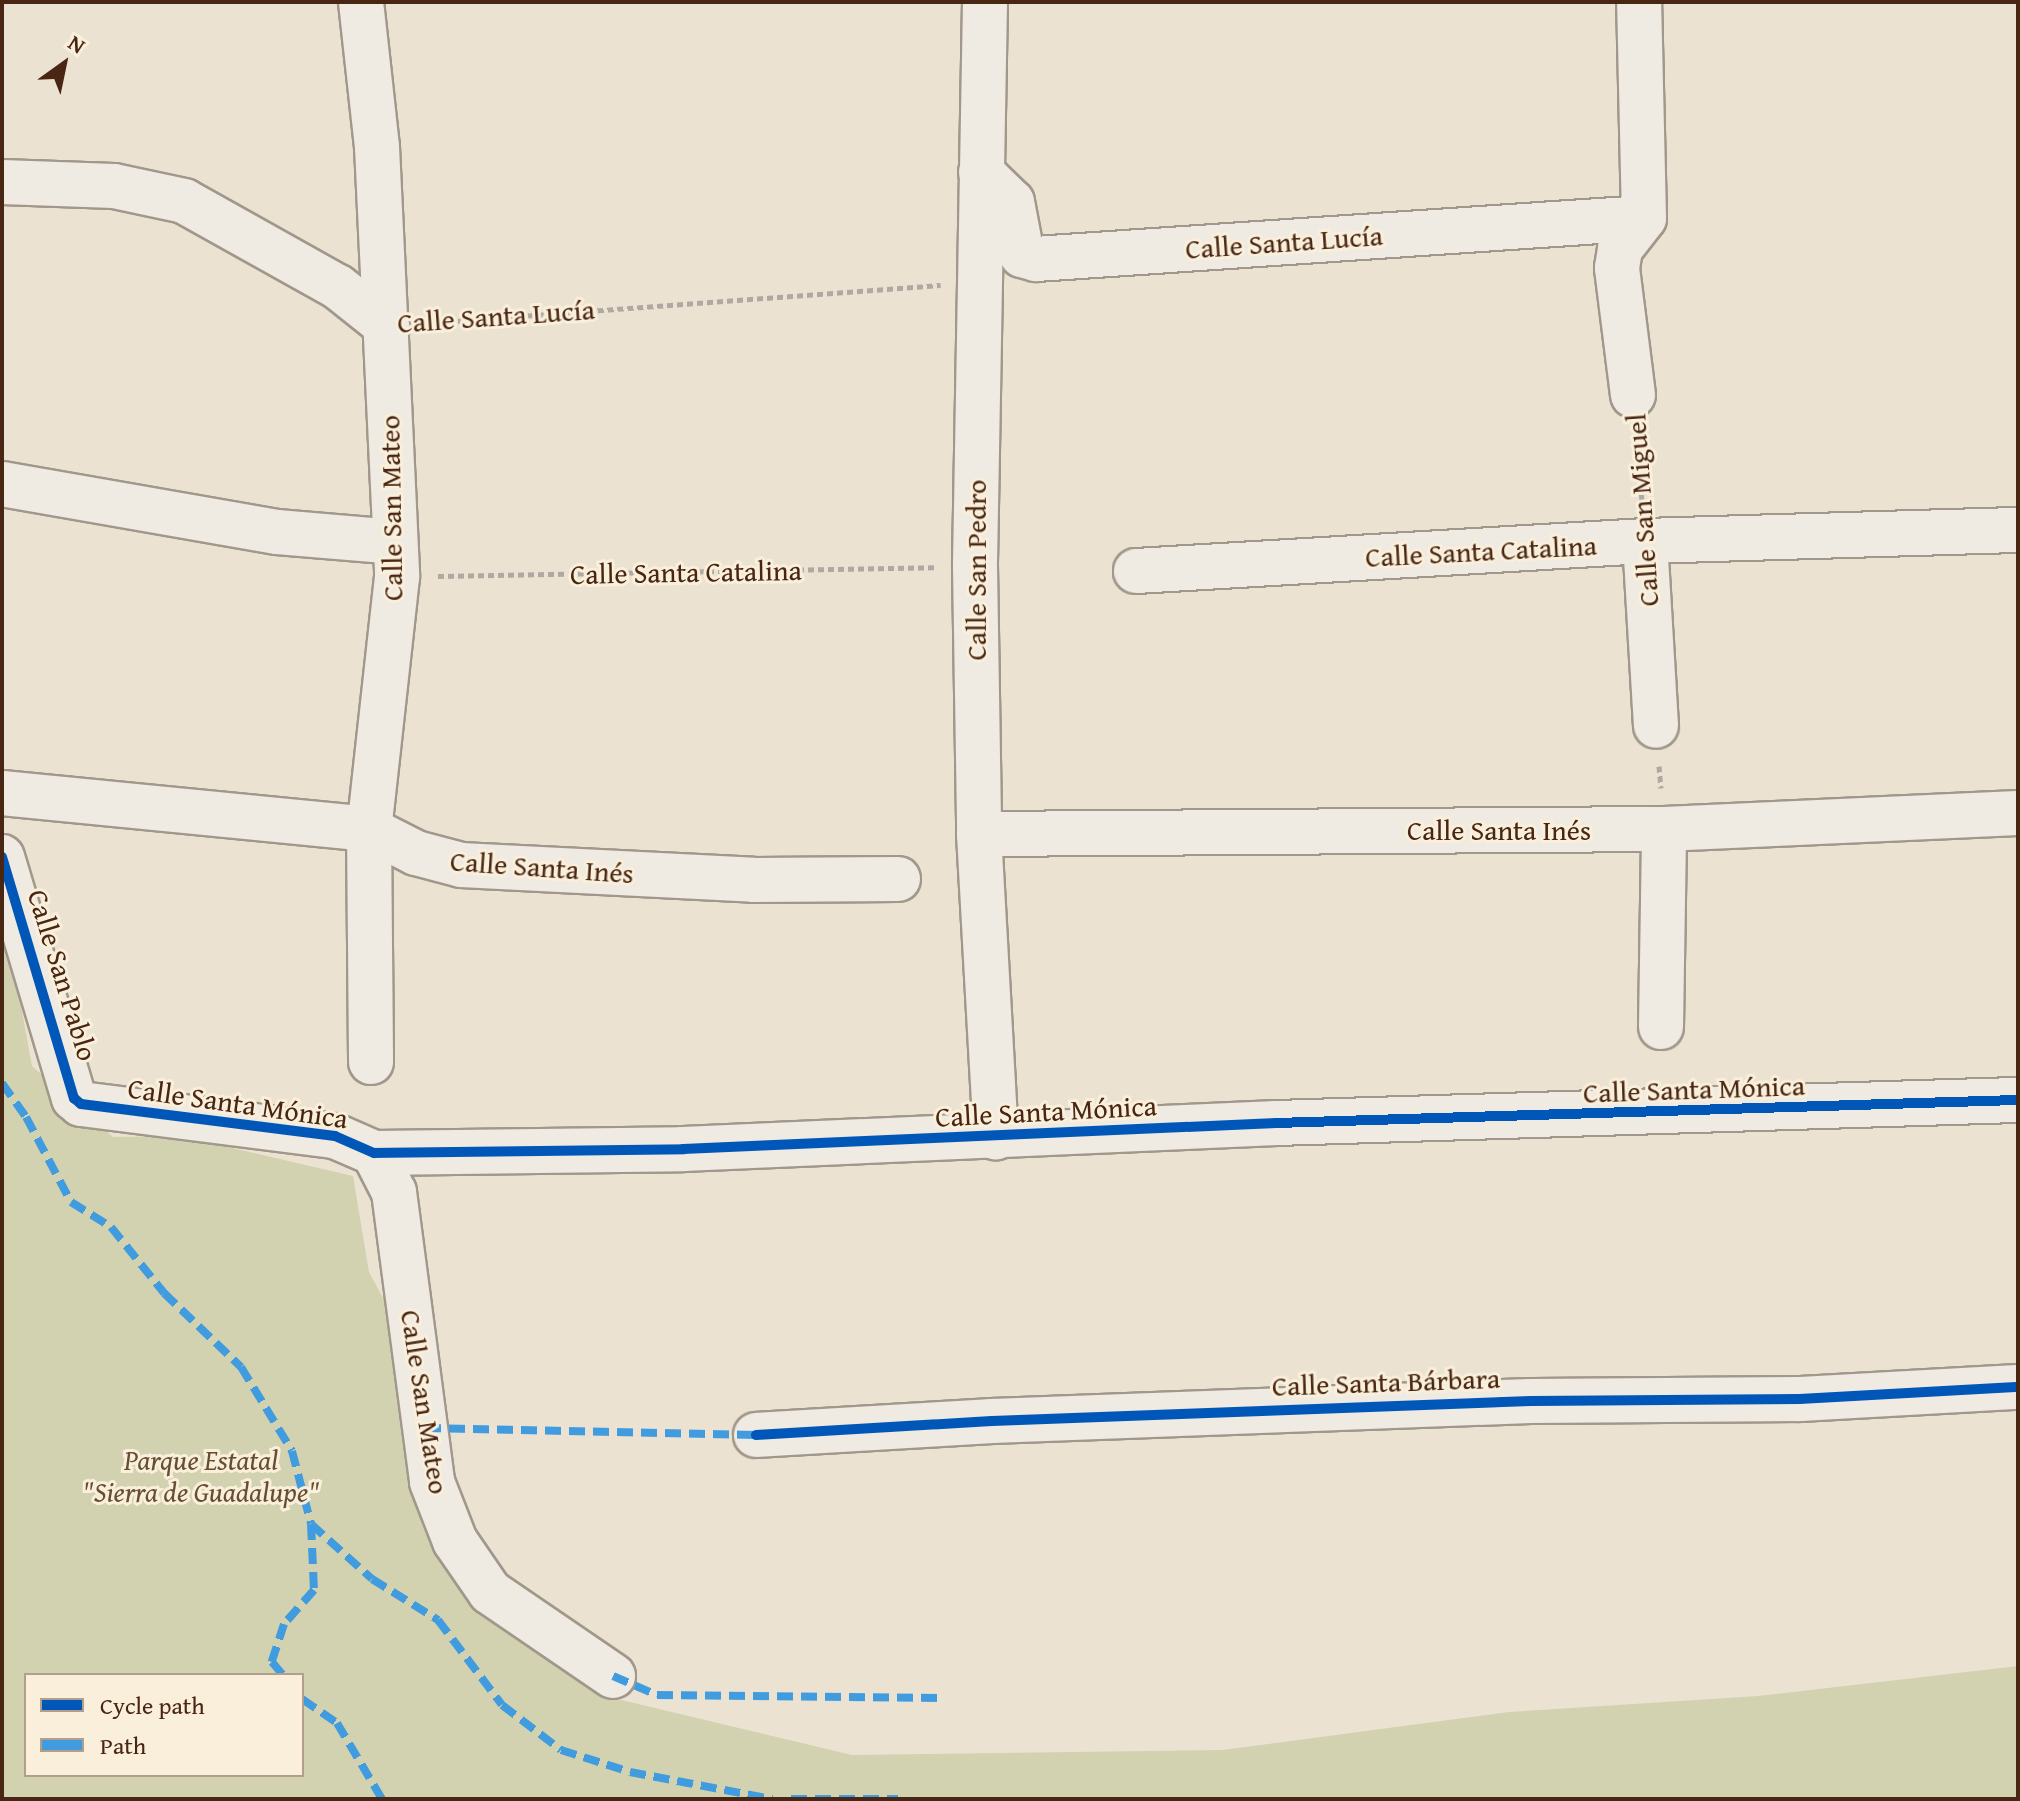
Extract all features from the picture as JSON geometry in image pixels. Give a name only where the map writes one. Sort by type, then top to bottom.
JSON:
[{"type":"street","name":"Calle San Mateo","points":[[361,2],[387,326],[396,559],[369,829],[371,1062]]},
{"type":"street","name":"Calle San Pedro","points":[[985,2],[975,566],[979,834],[996,1138]]},
{"type":"street","points":[[1639,2],[1644,218]]},
{"type":"street","name":"Calle Santa Lucía","points":[[981,172],[1012,202],[1022,255],[1036,259],[1644,218]]},
{"type":"street","name":"Calle Santa Lucía","points":[[2,182],[114,186],[184,201],[338,287],[387,326]]},
{"type":"street","name":"Calle San Miguel","points":[[1633,395],[1617,268],[1620,249],[1644,218]]},
{"type":"street","points":[[2,484],[277,532],[396,559]]},
{"type":"street","name":"Calle Santa Catalina","points":[[1136,571],[1645,541],[2018,530]]},
{"type":"street","name":"Calle San Miguel","points":[[1645,541],[1656,726]]},
{"type":"street","name":"Calle Santa Inés","points":[[2,793],[369,829],[416,853],[461,865],[754,880],[898,879]]},
{"type":"street","name":"Calle Santa Inés","points":[[979,834],[1664,829],[2018,813]]},
{"type":"street","points":[[1661,1027],[1664,829]]},
{"type":"street","name":"Calle San Pablo","points":[[2,857],[74,1098],[81,1104]]},
{"type":"street","name":"Calle Santa Mónica","points":[[81,1104],[335,1136],[374,1153],[996,1138],[1276,1123],[2018,1100]]},
{"type":"street","name":"Calle San Mateo","points":[[374,1153],[394,1192],[432,1482],[455,1541],[490,1592],[613,1676]]},
{"type":"street","name":"Calle Santa Bárbara","points":[[756,1435],[1531,1401],[1800,1399],[2018,1387]]},
{"type":"path","points":[[1656,726],[1664,829]]},
{"type":"green space","name":"Parque Estatal \"Sierra de Guadalupe\"","points":[[2,901],[32,1066],[113,1137],[181,1136],[353,1176],[369,1272],[407,1342],[444,1546],[609,1697],[852,1755],[1222,1750],[1509,1712],[1758,1696],[2018,1666],[2018,1799],[2,1799]]},
{"type":"marked path","points":[[2,1083],[26,1117],[71,1202],[111,1227],[164,1293],[241,1367],[292,1451],[311,1524],[314,1590],[284,1624],[272,1662],[281,1673]]},
{"type":"marked path","points":[[425,1428],[756,1435]]},
{"type":"marked path","points":[[311,1524],[372,1579],[438,1620],[502,1705],[561,1750],[630,1772],[772,1799]]},
{"type":"marked path","points":[[613,1676],[657,1695],[941,1698]]},
{"type":"marked path","points":[[304,1700],[337,1723],[382,1799]]},
{"type":"marked path","points":[[791,1799],[898,1799]]},
{"type":"cycle path","points":[[2,857],[74,1098],[81,1104],[335,1136],[374,1153],[683,1149],[1276,1123],[2018,1100]]},
{"type":"cycle path","points":[[756,1435],[992,1421],[1531,1401],[1800,1399],[2018,1387]]}]
